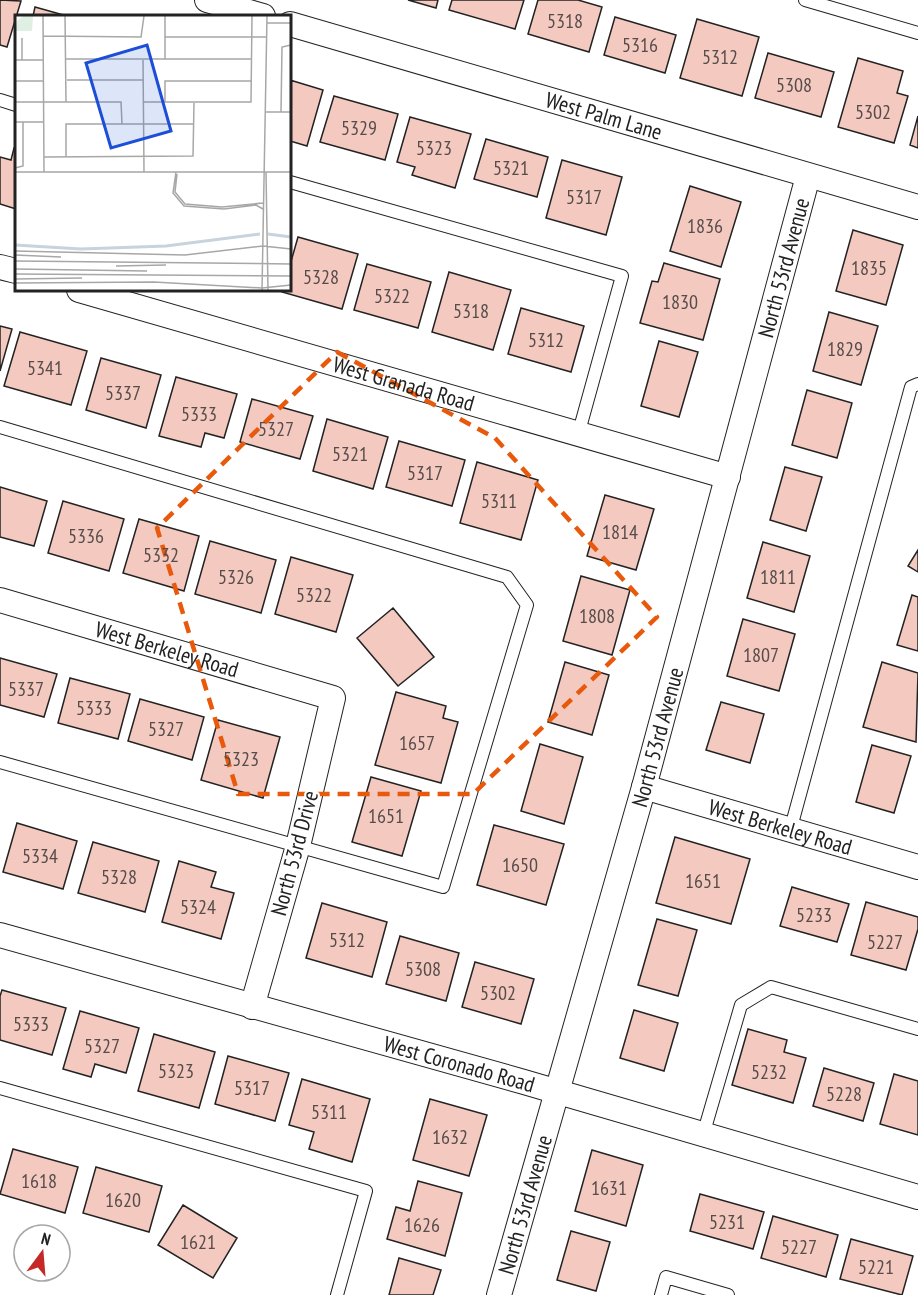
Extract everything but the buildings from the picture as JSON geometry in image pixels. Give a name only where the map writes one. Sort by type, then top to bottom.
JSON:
[{"type":"street","points":[[207,0],[260,15]]},
{"type":"street","name":"West Palm Lane","points":[[291,24],[918,207]]},
{"type":"street","name":"North 53rd Avenue","points":[[499,1295],[644,787],[808,176]]},
{"type":"street","points":[[0,267],[15,272]]},
{"type":"street","name":"West Granada Road","points":[[82,291],[728,477]]},
{"type":"street","name":"West Berkeley Road","points":[[0,600],[333,698]]},
{"type":"street","name":"North 53rd Drive","points":[[252,1007],[298,846],[333,698]]},
{"type":"street","name":"West Berkeley Road","points":[[644,787],[918,867]]},
{"type":"street","name":"West Coronado Road","points":[[0,935],[558,1091],[918,1197]]},
{"type":"lane","points":[[805,0],[918,33]]},
{"type":"lane","points":[[0,100],[15,105]]},
{"type":"lane","points":[[291,182],[622,276],[578,435]]},
{"type":"lane","points":[[790,831],[911,387],[918,384]]},
{"type":"lane","points":[[0,427],[507,577],[527,605],[442,887],[0,762]]},
{"type":"lane","points":[[703,1135],[741,1005],[771,987],[918,1029]]},
{"type":"lane","points":[[0,1088],[366,1191],[337,1295]]},
{"type":"lane","points":[[661,1295],[666,1277],[728,1295]]},
{"type":"highlighted area","points":[[337,352],[495,438],[657,617],[473,794],[238,794],[157,528]]}]
